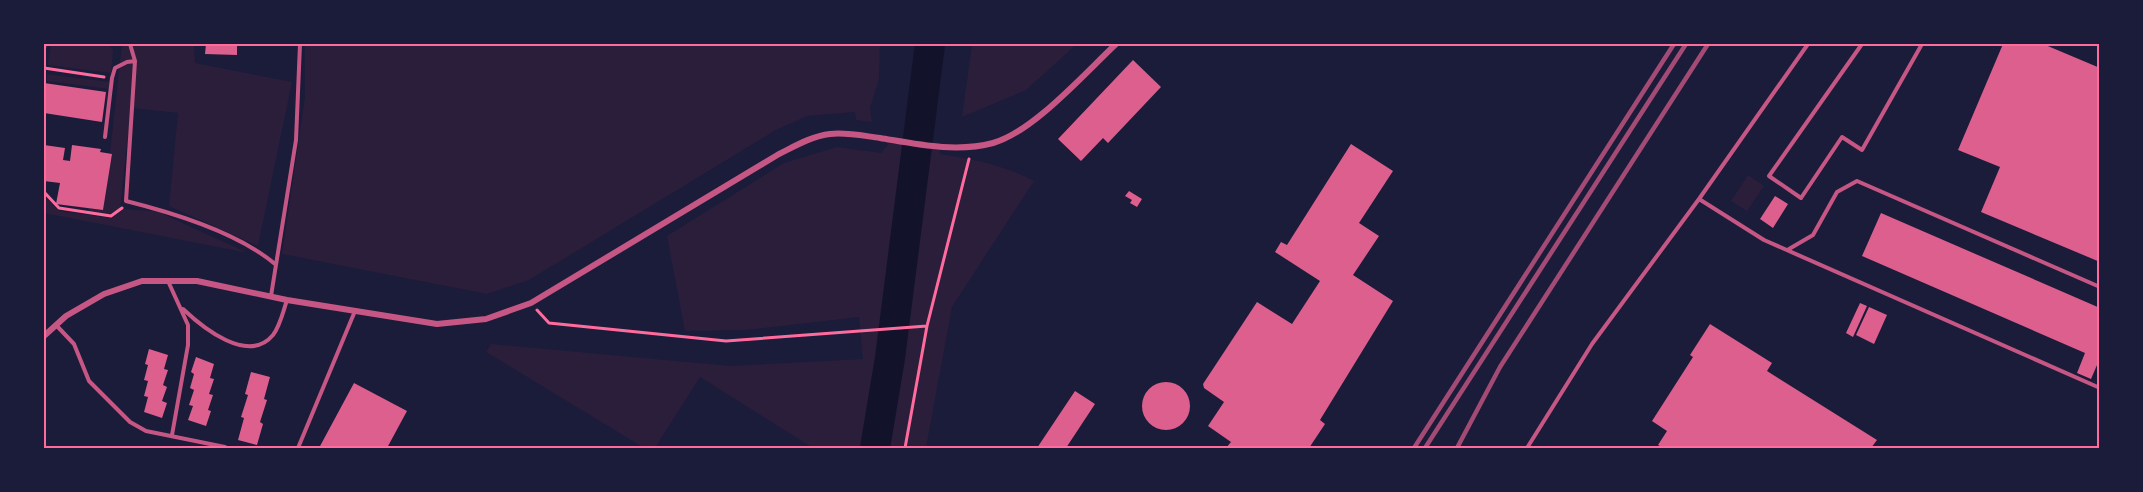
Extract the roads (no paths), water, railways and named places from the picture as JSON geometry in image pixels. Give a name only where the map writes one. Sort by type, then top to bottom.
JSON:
[{"type":"street","points":[[44,336],[66,316],[104,294],[142,281],[168,280],[197,281],[287,300],[437,324],[486,319],[531,303],[801,143],[829,134],[857,134],[939,147],[993,143],[1017,132],[1034,120],[1116,44]]},
{"type":"lane","points":[[130,44],[135,62],[126,201],[167,211],[249,245],[275,264]]},
{"type":"lane","points":[[271,296],[296,140],[300,44]]},
{"type":"lane","points":[[1527,448],[1592,344],[1699,199],[1808,44]]},
{"type":"lane","points":[[1862,44],[1769,176],[1801,198],[1842,137],[1862,150],[1922,44]]},
{"type":"lane","points":[[105,137],[112,78],[116,68],[128,62],[135,62]]},
{"type":"lane","points":[[1789,250],[1813,235],[1837,192],[1857,181],[2100,287]]},
{"type":"lane","points":[[1699,199],[1764,240],[2100,388]]},
{"type":"lane","points":[[168,280],[188,326],[188,345],[172,435]]},
{"type":"lane","points":[[180,307],[202,327],[221,338],[246,346],[263,343],[271,338],[277,329],[287,300]]},
{"type":"lane","points":[[298,448],[345,340],[355,311]]},
{"type":"lane","points":[[56,325],[74,344],[89,381],[120,414],[140,428],[225,447]]},
{"type":"waterway","points":[[875,448],[890,358],[930,44]]},
{"type":"railway","points":[[1414,448],[1674,44]]},
{"type":"railway","points":[[1425,448],[1686,44]]},
{"type":"railway","points":[[1457,448],[1500,367],[1708,44]]}]
